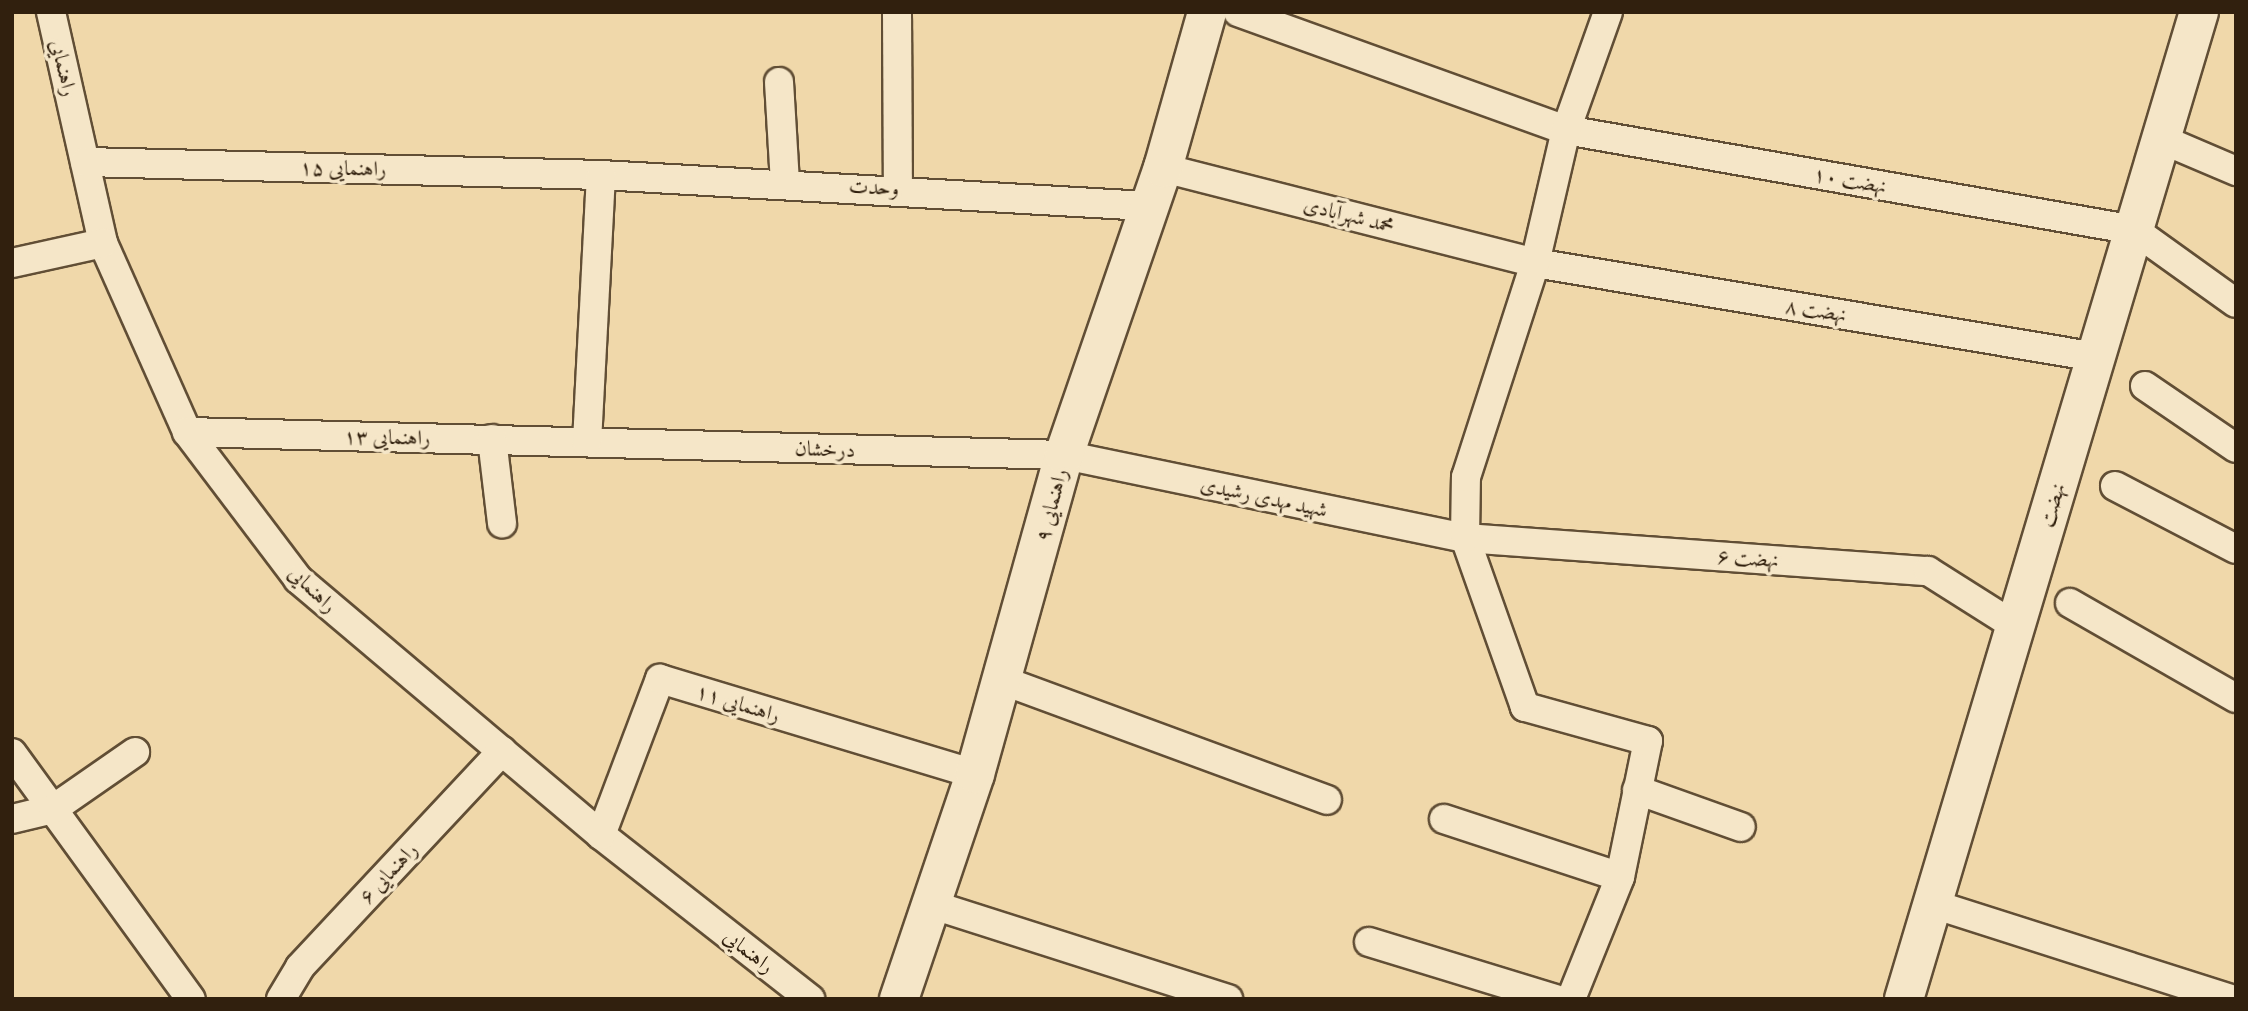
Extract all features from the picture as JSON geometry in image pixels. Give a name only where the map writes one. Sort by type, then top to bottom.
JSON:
[{"type":"street","name":"راهنمایی","points":[[51,12],[103,243],[187,432],[298,579],[601,835],[810,999]]},
{"type":"street","points":[[897,12],[898,188]]},
{"type":"street","name":"راهنمایی ۹","points":[[899,999],[975,774],[1004,681],[1064,455],[1147,206],[1163,168],[1208,12]]},
{"type":"street","name":"نهضت ۱۰","points":[[1238,12],[1566,130],[2134,230]]},
{"type":"street","points":[[1571,999],[1620,877],[1648,741],[1525,707],[1465,538],[1466,477],[1535,263],[1566,130],[1608,12]]},
{"type":"street","name":"نهضت","points":[[1904,999],[2199,12]]},
{"type":"street","points":[[779,82],[785,183]]},
{"type":"street","points":[[2161,139],[2236,171]]},
{"type":"street","name":"راهنمایی ۱۵","points":[[85,162],[601,175]]},
{"type":"street","name":"محمد شهرآبادی","points":[[1163,168],[1535,263]]},
{"type":"street","points":[[587,442],[601,175]]},
{"type":"street","name":"وحدت","points":[[601,175],[898,188],[1147,206]]},
{"type":"street","points":[[2134,230],[2236,303]]},
{"type":"street","points":[[12,263],[103,243]]},
{"type":"street","name":"نهضت ۸","points":[[1535,263],[2096,357]]},
{"type":"street","points":[[2145,386],[2236,448]]},
{"type":"street","name":"راهنمایی ۱۳","points":[[187,432],[587,442]]},
{"type":"street","points":[[492,439],[502,523]]},
{"type":"street","name":"درخشان","points":[[587,442],[1064,455]]},
{"type":"street","name":"شهید مهدی رشیدی","points":[[1064,455],[1465,538]]},
{"type":"street","points":[[2115,486],[2236,549]]},
{"type":"street","name":"نهضت ۶","points":[[1465,538],[1928,571],[2015,626]]},
{"type":"street","points":[[2070,603],[2233,690]]},
{"type":"street","name":"راهنمایی ۱۱","points":[[601,835],[660,679],[975,774]]},
{"type":"street","points":[[1004,681],[1328,800]]},
{"type":"street","name":"راهنمایی ۶","points":[[281,999],[300,967],[502,751]]},
{"type":"street","points":[[12,820],[53,809],[135,752]]},
{"type":"street","points":[[12,753],[191,999]]},
{"type":"street","points":[[1637,790],[1741,827]]},
{"type":"street","points":[[1444,819],[1620,877]]},
{"type":"street","points":[[930,904],[1228,999]]},
{"type":"street","points":[[1933,904],[2231,999]]},
{"type":"street","points":[[1369,942],[1555,999]]}]
